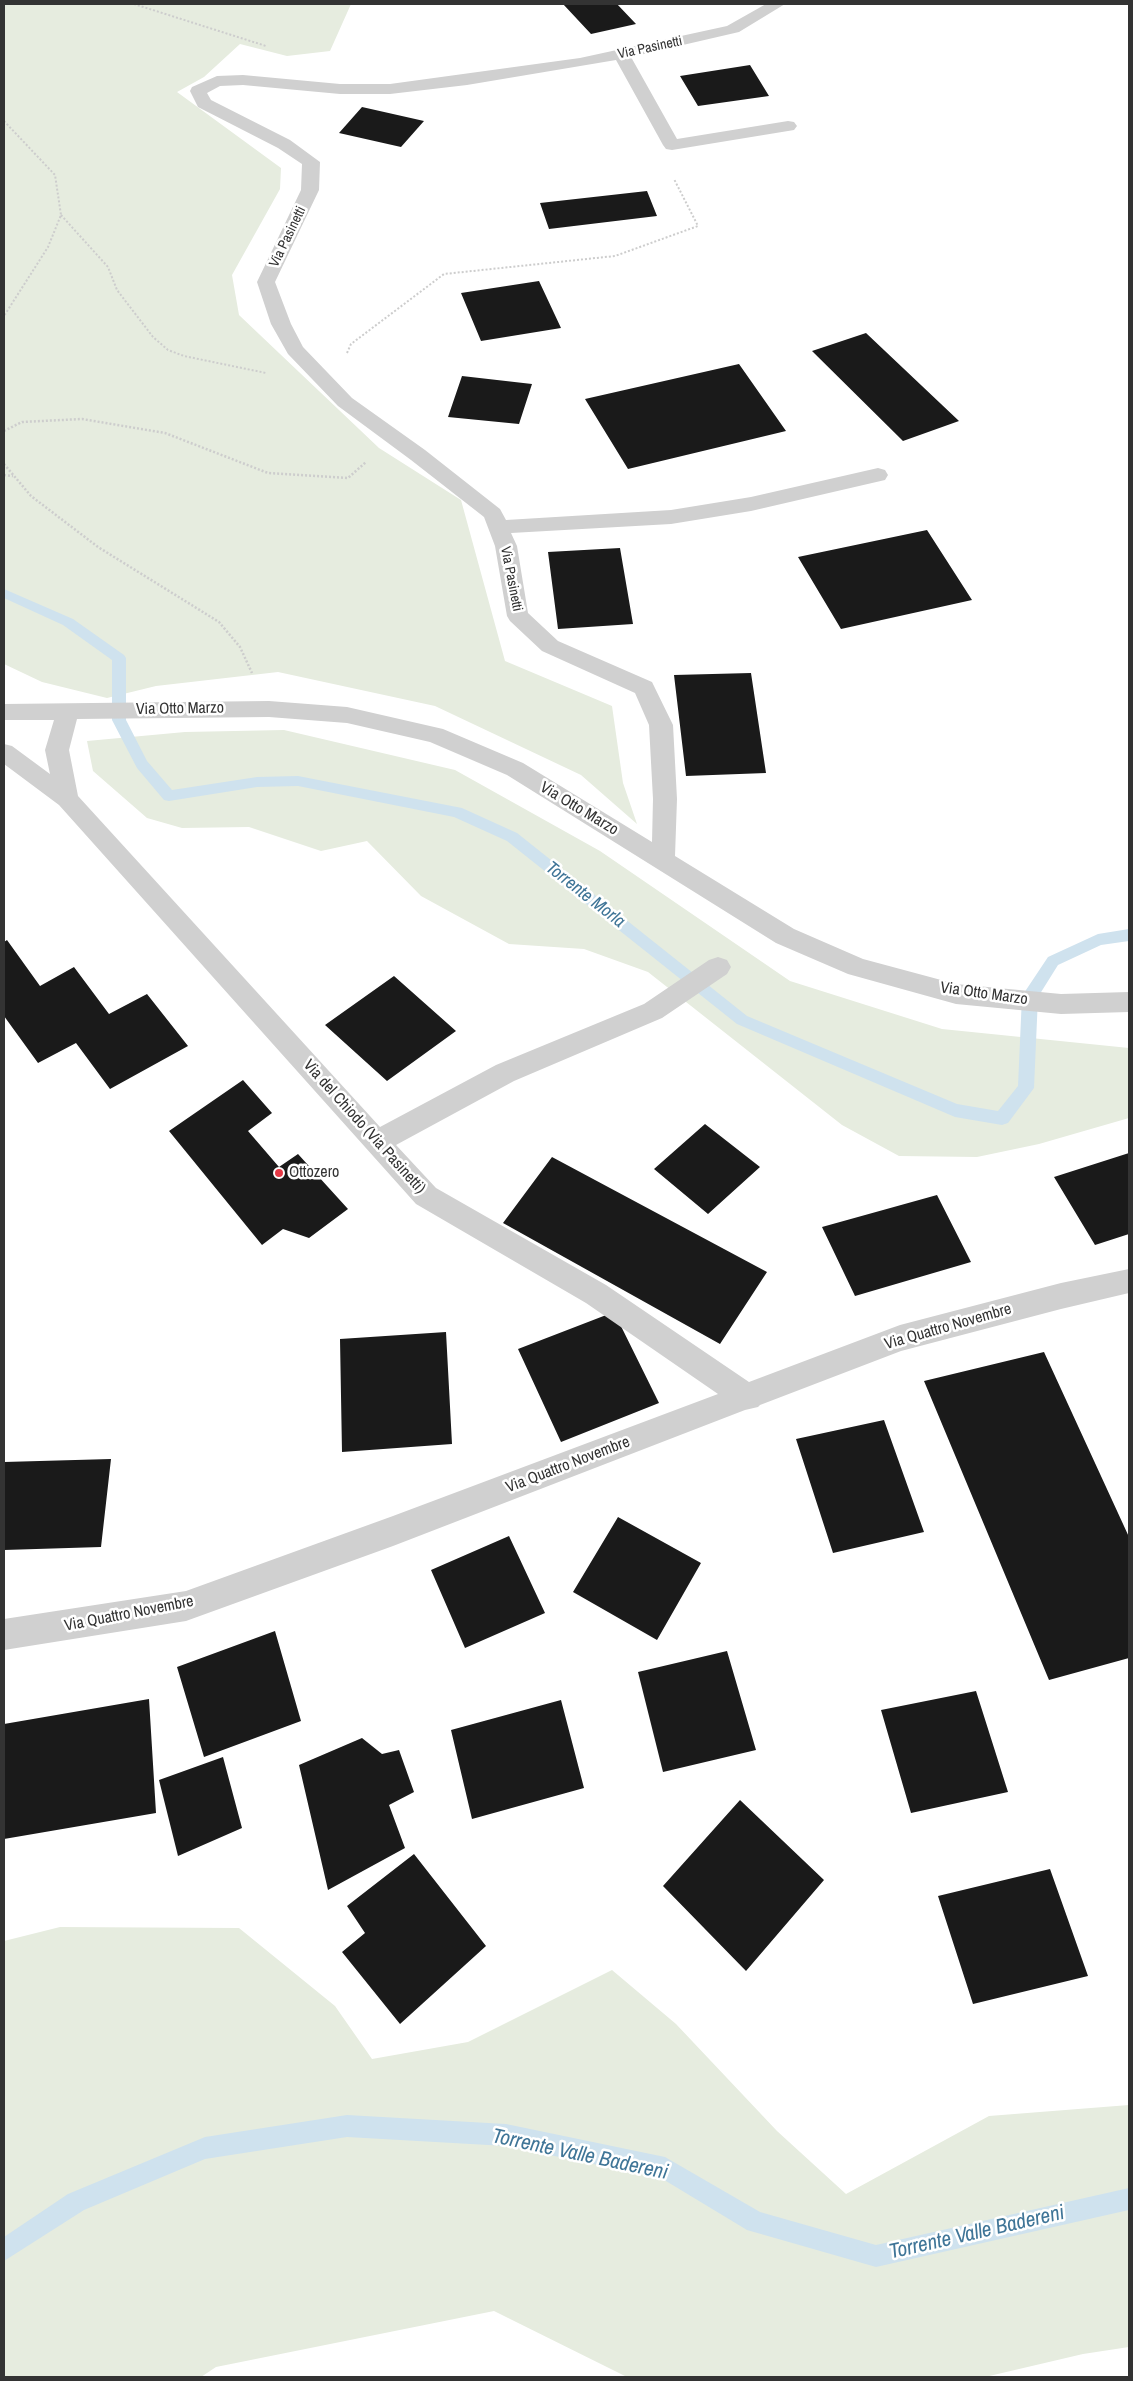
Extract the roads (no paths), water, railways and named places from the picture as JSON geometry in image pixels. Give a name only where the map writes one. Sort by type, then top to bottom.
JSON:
[{"type":"street","name":"Via Pasinetti","points":[[663,860],[665,799],[661,725],[644,688],[550,646],[518,616],[506,546],[493,514],[394,437],[345,402],[295,350],[281,324],[266,282],[310,190],[312,162],[284,144],[204,104],[198,91],[217,81],[243,80],[340,89],[390,88],[476,79],[676,44],[733,29],[777,4]]},
{"type":"street","points":[[620,54],[672,145],[788,126]]},
{"type":"street","points":[[498,527],[671,517],[751,504],[878,475]]},
{"type":"street","name":"Via Otto Marzo","points":[[4,712],[269,709],[347,715],[435,735],[515,769],[785,936],[857,967],[956,994],[1061,1004],[1129,1002]]},
{"type":"street","points":[[67,799],[57,750],[72,710]]},
{"type":"street","name":"Via del Chiodo (Via Pasinetti)","points":[[4,752],[67,799],[426,1196],[596,1294],[748,1398]]},
{"type":"street","points":[[377,1142],[505,1072],[653,1011],[718,967]]},
{"type":"street","name":"Via Quattro Novembre","points":[[4,1635],[186,1606],[393,1531],[748,1398],[900,1338],[1061,1296],[1129,1281]]},
{"type":"waterway","name":"Torrente Morla","points":[[4,593],[68,622],[119,658],[119,720],[142,764],[169,796],[257,782],[298,781],[457,812],[512,837],[742,1020],[955,1110],[1002,1118],[1026,1088],[1030,996],[1053,961],[1098,940],[1129,935]]},
{"type":"waterway","name":"Torrente Valle Badereni","points":[[4,2250],[76,2202],[205,2148],[347,2126],[506,2135],[665,2168],[755,2222],[876,2256],[1129,2199]]},
{"type":"place","name":"Ottozero","points":[[279,1173]]}]
